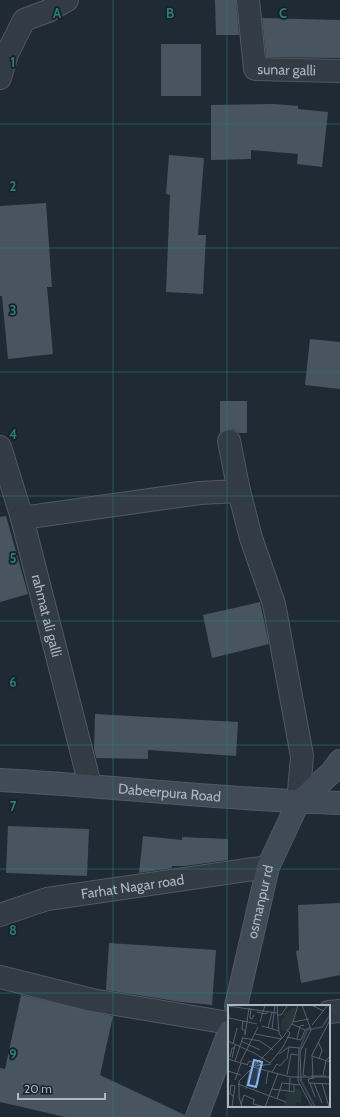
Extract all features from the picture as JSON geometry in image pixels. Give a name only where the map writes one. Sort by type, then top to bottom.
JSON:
[{"type":"street","points":[[0,78],[7,54],[24,20],[48,11],[67,0]]},
{"type":"street","name":"sunar galli","points":[[248,0],[255,69],[340,72]]},
{"type":"street","points":[[229,441],[251,538],[274,604],[302,756],[298,803]]},
{"type":"street","name":"rahmat ali galli","points":[[0,447],[22,518],[90,785]]},
{"type":"street","points":[[22,518],[200,493],[239,490]]},
{"type":"street","points":[[298,803],[331,773],[340,761]]},
{"type":"street","name":"Dabeerpura Road","points":[[0,780],[90,785],[298,803],[340,803]]},
{"type":"street","name":"osmanpur rd","points":[[236,1005],[268,866],[298,803]]},
{"type":"street","name":"Farhat Nagar road","points":[[0,915],[47,899],[268,866]]},
{"type":"street","points":[[0,977],[92,1000],[228,1024]]},
{"type":"street","points":[[330,1012],[340,1011]]},
{"type":"street","points":[[197,1117],[228,1035]]},
{"type":"building","points":[[215,0],[236,0],[239,35],[216,35]]},
{"type":"building","points":[[262,18],[340,20],[340,58],[266,57]]},
{"type":"building","points":[[161,44],[201,44],[201,96],[161,96]]},
{"type":"building","points":[[274,104],[298,106],[298,109],[328,112],[322,167],[297,164],[298,154],[251,150],[251,159],[211,160],[211,105]]},
{"type":"building","points":[[169,155],[204,158],[198,235],[206,235],[203,294],[166,292],[170,195],[166,194]]},
{"type":"building","points":[[46,203],[52,287],[47,287],[53,354],[8,359],[2,296],[0,296],[0,206]]},
{"type":"building","points":[[310,339],[340,342],[340,389],[305,385]]},
{"type":"building","points":[[220,401],[247,401],[247,433],[239,433],[233,429],[227,429],[220,433]]},
{"type":"building","points":[[6,516],[28,594],[0,602],[0,517]]},
{"type":"building","points":[[260,602],[269,644],[212,658],[203,615]]},
{"type":"building","points":[[95,714],[238,722],[236,756],[148,750],[148,759],[96,758],[94,750]]},
{"type":"building","points":[[8,826],[89,829],[87,876],[6,873]]},
{"type":"building","points":[[143,836],[182,840],[182,837],[228,839],[228,860],[185,866],[172,866],[172,868],[139,873]]},
{"type":"building","points":[[340,903],[340,975],[301,983],[296,951],[299,950],[298,905]]},
{"type":"building","points":[[109,943],[216,950],[212,1005],[181,1002],[106,990]]},
{"type":"building","points":[[21,995],[113,1016],[100,1075],[185,1115],[185,1117],[65,1117],[0,1102],[0,1068],[5,1069]]}]
